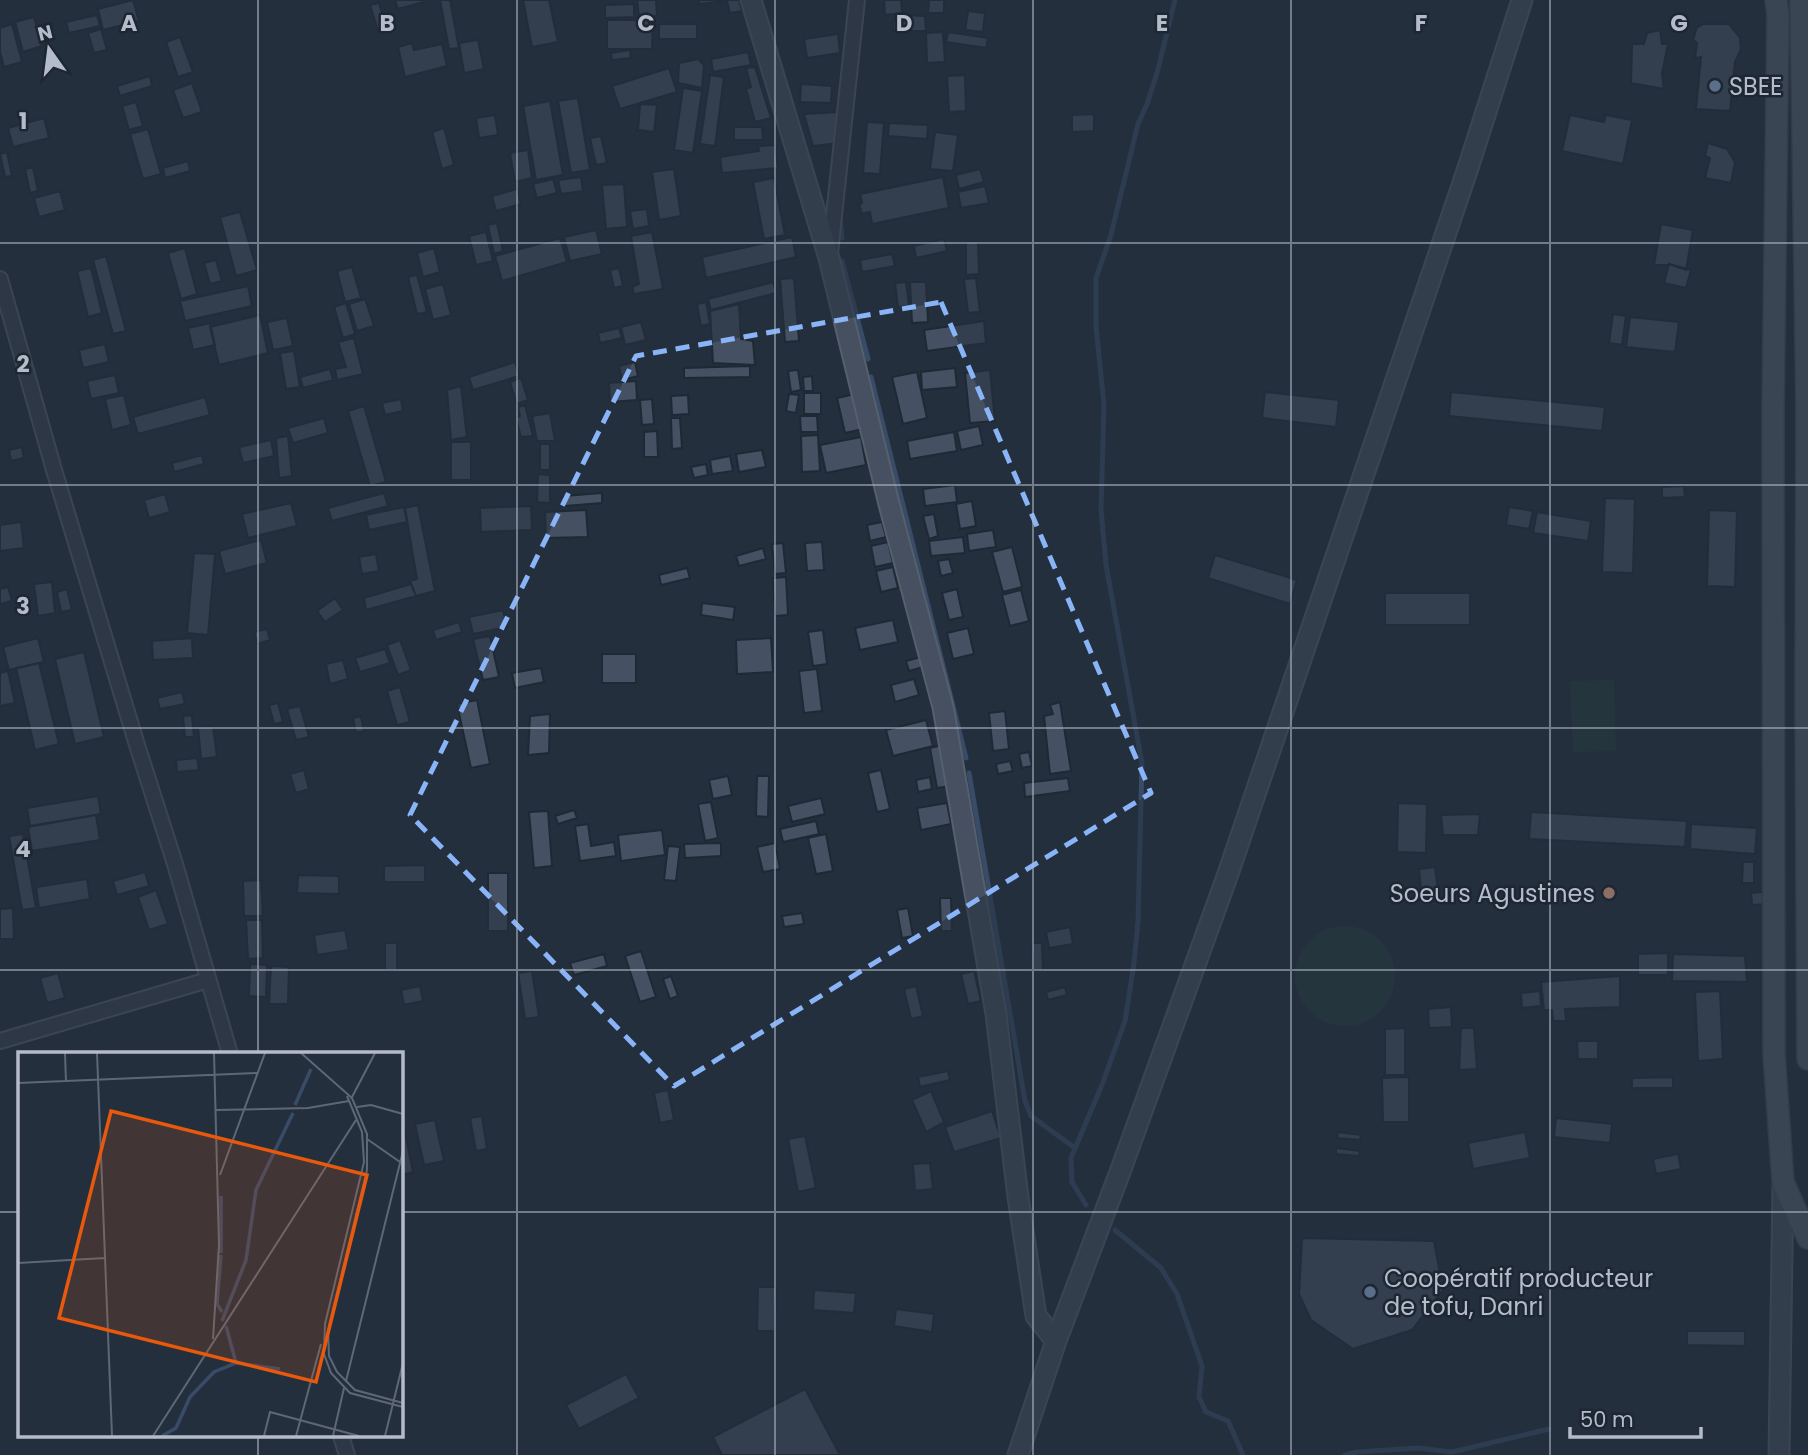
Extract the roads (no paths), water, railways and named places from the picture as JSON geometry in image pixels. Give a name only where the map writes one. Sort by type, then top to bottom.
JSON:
[{"type":"main road","points":[[1776,0],[1774,1054],[1783,1182],[1808,1238]]},
{"type":"main road","points":[[1801,0],[1807,413],[1808,1059]]},
{"type":"street","points":[[751,0],[829,258],[889,504],[943,707],[996,1014],[1018,1197],[1036,1316],[1056,1341]]},
{"type":"street","points":[[829,258],[857,0]]},
{"type":"street","points":[[1018,1455],[1056,1341],[1228,874],[1467,171],[1522,0]]},
{"type":"street","points":[[0,279],[54,470],[175,864],[229,1052]]},
{"type":"street","points":[[0,1041],[208,980]]},
{"type":"street","points":[[1779,1455],[1783,1182]]},
{"type":"street","points":[[342,1438],[347,1455]]},
{"type":"waterway","points":[[1086,1205],[1072,1182],[1071,1158],[1125,1021],[1138,921],[1142,763],[1106,565],[1101,509],[1104,405],[1096,327],[1096,278],[1111,235],[1138,124],[1157,73],[1175,0]]},
{"type":"waterway","points":[[840,220],[842,238]]},
{"type":"waterway","points":[[842,261],[868,359]]},
{"type":"waterway","points":[[871,377],[966,758]]},
{"type":"waterway","points":[[969,773],[1025,1101],[1031,1116],[1075,1148]]},
{"type":"waterway","points":[[1115,1230],[1161,1268],[1177,1294],[1202,1366],[1199,1397],[1206,1412],[1228,1421],[1243,1455]]},
{"type":"waterway","points":[[1345,1455],[1418,1448],[1452,1452],[1549,1429]]},
{"type":"place","name":"SBEE","points":[[1715,86]]},
{"type":"place","name":"Soeurs Agustines","points":[[1609,893]]},
{"type":"place","name":"Coopératif producteur de tofu, Danri","points":[[1370,1292]]}]
